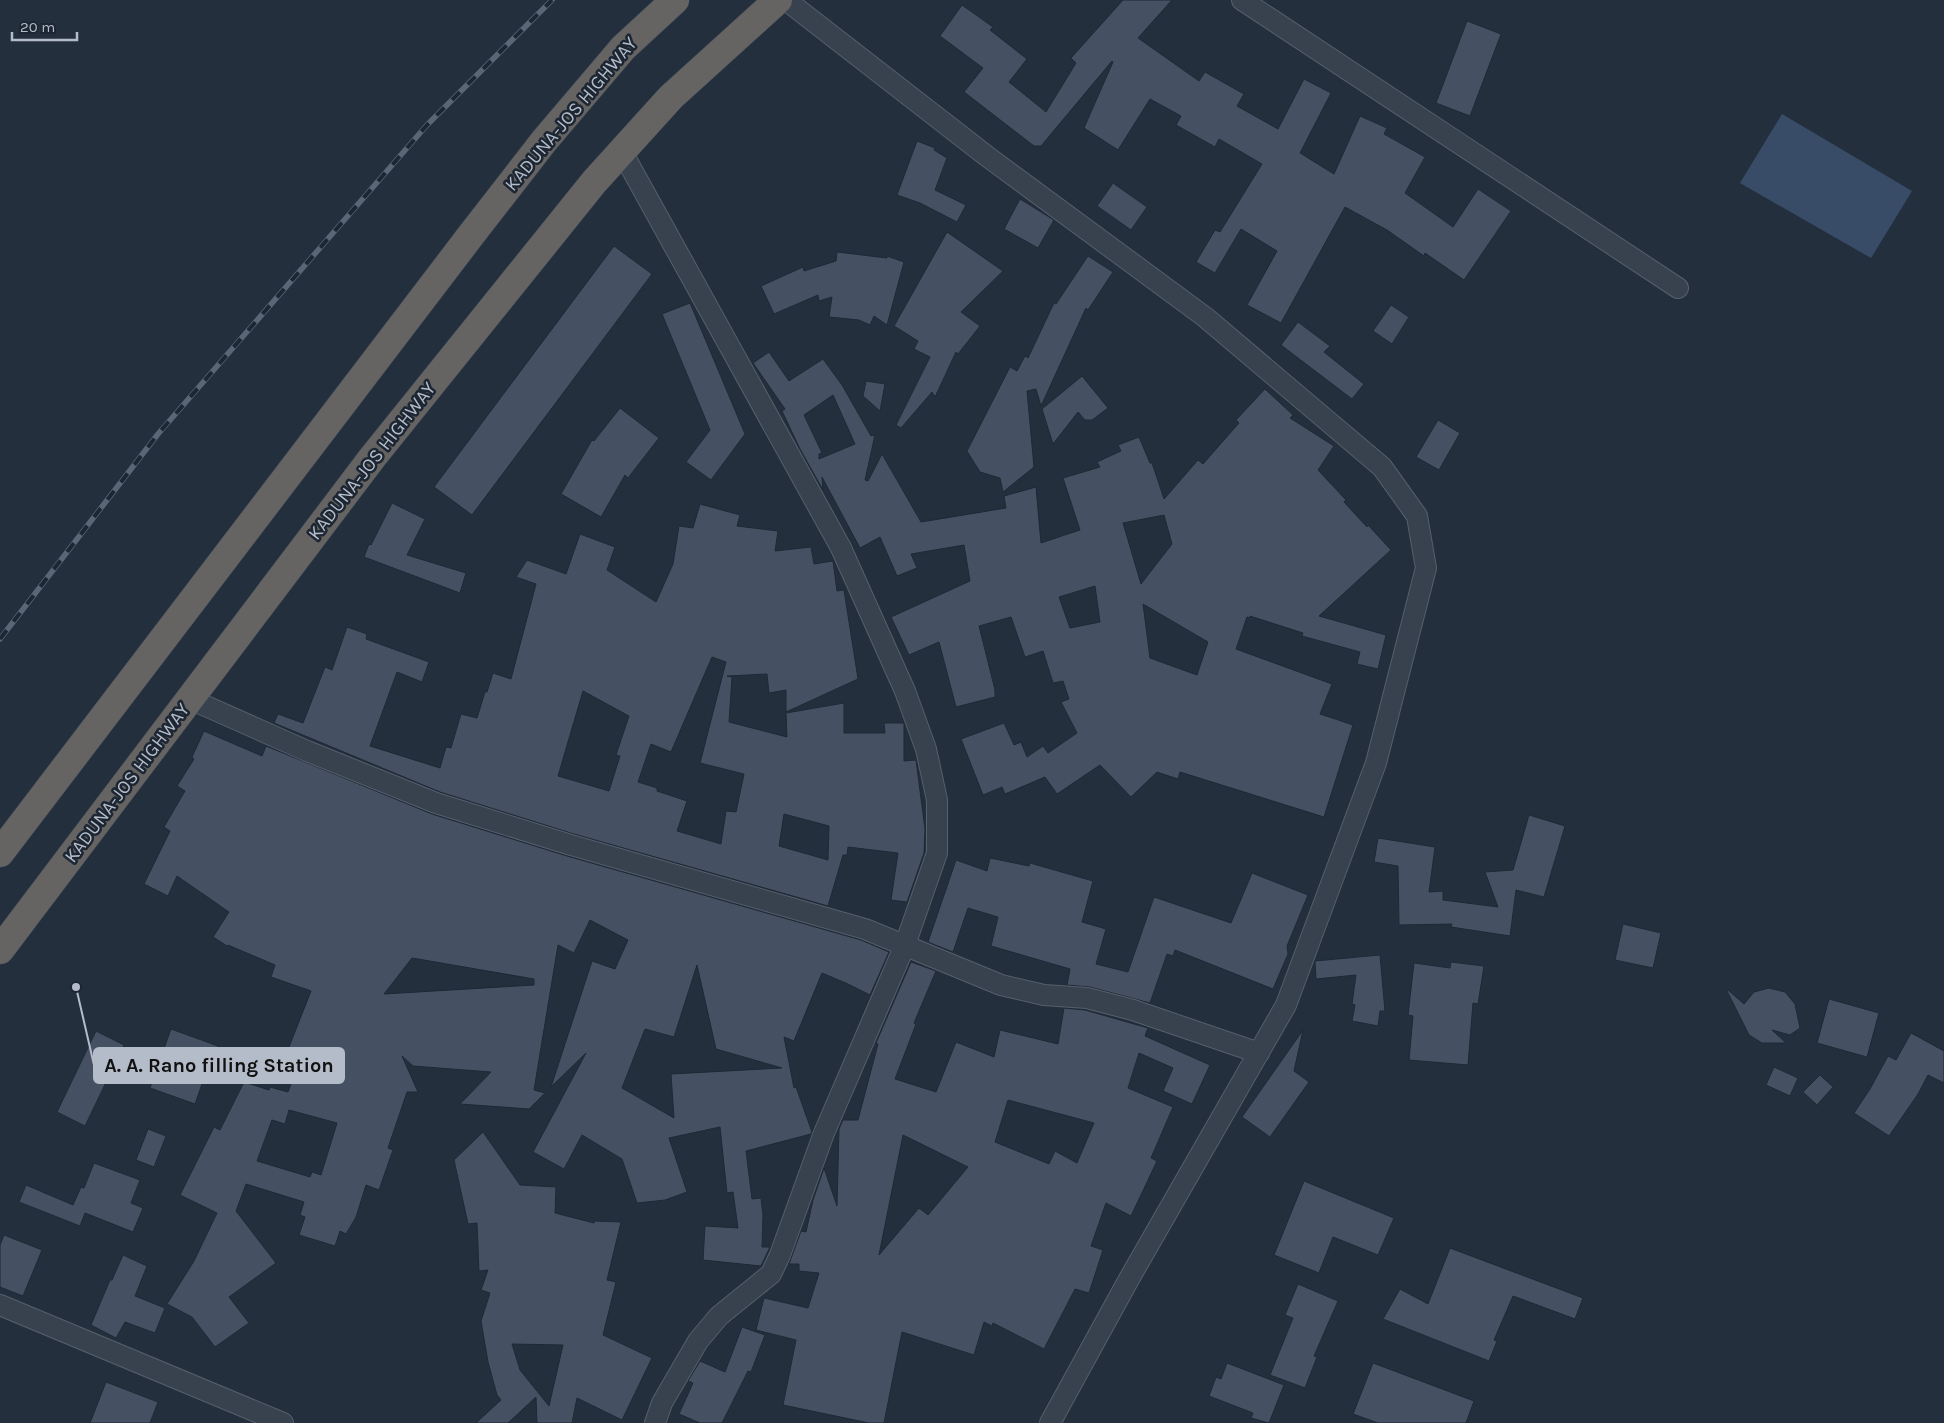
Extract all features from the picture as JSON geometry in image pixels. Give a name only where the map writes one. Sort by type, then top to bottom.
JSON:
[{"type":"highway","name":"KADUNA-JOS HIGHWAY","points":[[0,853],[544,141],[623,48],[675,0]]},
{"type":"highway","name":"KADUNA-JOS HIGHWAY","points":[[0,950],[372,458],[621,150],[671,97],[778,0]]},
{"type":"street","points":[[786,0],[988,157],[1205,317],[1382,467],[1417,516],[1426,568],[1376,763],[1286,1005],[1129,1279],[1050,1423]]},
{"type":"street","points":[[1242,0],[1678,288]]},
{"type":"street","points":[[621,150],[841,548],[905,691],[926,749],[937,800],[937,853],[905,946],[824,1133],[780,1255],[770,1274],[718,1316],[698,1341],[662,1403],[655,1423]]},
{"type":"street","points":[[190,699],[307,751],[436,803],[570,845],[865,928],[1001,985],[1044,995],[1087,998],[1133,1010],[1258,1054]]},
{"type":"street","points":[[0,1305],[283,1423]]},
{"type":"water","points":[[1782,114],[1912,191],[1871,258],[1740,183]]},
{"type":"building","points":[[1123,0],[1172,0],[1138,38],[1199,81],[1205,72],[1244,94],[1237,106],[1278,129],[1304,79],[1331,93],[1300,153],[1334,174],[1360,116],[1387,128],[1384,134],[1425,157],[1405,193],[1453,227],[1478,189],[1511,211],[1464,280],[1425,253],[1424,256],[1387,230],[1345,207],[1281,323],[1247,305],[1277,251],[1241,229],[1215,273],[1196,262],[1215,230],[1220,232],[1262,164],[1219,139],[1215,147],[1176,125],[1181,116],[1150,99],[1118,150],[1084,128],[1112,61],[1041,146],[1034,146],[964,92],[983,68],[940,36],[962,5],[993,27],[990,30],[1027,59],[1009,82],[1046,112],[1076,63],[1071,58]]},
{"type":"building","points":[[1467,21],[1501,34],[1470,116],[1436,103]]},
{"type":"building","points":[[917,141],[935,148],[934,150],[947,158],[935,190],[966,205],[957,222],[920,203],[897,195]]},
{"type":"building","points":[[1113,183],[1147,207],[1131,230],[1097,206]]},
{"type":"building","points":[[1020,199],[1054,220],[1038,248],[1004,229]]},
{"type":"building","points":[[947,232],[1003,271],[961,312],[980,326],[958,354],[956,352],[935,397],[932,392],[901,428],[896,425],[930,357],[914,349],[918,341],[894,326]]},
{"type":"building","points":[[614,246],[652,274],[472,515],[434,487]]},
{"type":"building","points":[[837,252],[887,258],[887,256],[904,262],[887,325],[874,316],[870,325],[859,320],[829,317],[832,297],[819,301],[818,295],[774,314],[761,286],[803,267],[804,271],[836,261]]},
{"type":"building","points":[[1088,256],[1113,272],[1088,310],[1086,308],[1041,406],[1036,389],[1027,391],[1034,467],[1003,492],[1000,478],[980,472],[967,451],[1010,367],[1017,371],[1025,356],[1028,358],[1054,303],[1056,304]]},
{"type":"building","points":[[690,303],[745,434],[711,480],[686,462],[710,430],[662,314]]},
{"type":"building","points":[[1391,305],[1409,317],[1392,344],[1373,331]]},
{"type":"building","points":[[1298,322],[1330,346],[1324,352],[1364,384],[1352,399],[1281,345]]},
{"type":"building","points":[[769,352],[789,381],[823,359],[842,385],[871,436],[875,435],[865,480],[868,481],[882,454],[921,522],[1006,508],[1004,496],[1036,487],[1041,543],[1080,530],[1063,478],[1100,467],[1097,462],[1121,451],[1118,445],[1139,437],[1150,463],[1152,463],[1164,499],[1198,460],[1203,464],[1239,423],[1236,420],[1265,389],[1293,415],[1290,418],[1334,446],[1318,470],[1346,500],[1344,502],[1391,550],[1319,616],[1386,635],[1378,669],[1357,664],[1360,652],[1302,636],[1303,633],[1250,616],[1250,618],[1247,617],[1236,649],[1332,684],[1320,714],[1353,725],[1324,817],[1180,772],[1178,779],[1157,772],[1131,797],[1100,765],[1057,794],[1045,777],[1005,794],[1002,787],[983,795],[961,739],[1004,723],[1014,745],[1021,742],[1027,757],[1043,746],[1048,753],[1077,733],[1061,702],[1069,699],[1063,681],[1053,683],[1043,651],[1025,657],[1011,617],[979,626],[995,690],[995,697],[956,707],[939,642],[909,655],[891,617],[970,581],[964,545],[911,554],[917,568],[897,576],[880,537],[860,548],[822,477],[823,490],[800,449],[782,411],[785,409],[753,363]],"holes":[[[833,395],[855,444],[819,459],[819,454],[822,453],[804,415]],[[1164,515],[1172,544],[1141,584],[1123,523]],[[1095,586],[1100,622],[1070,628],[1059,597]],[[1143,604],[1208,642],[1197,675],[1150,658]]]},
{"type":"building","points":[[1082,376],[1108,408],[1092,420],[1085,420],[1078,412],[1053,444],[1042,409]]},
{"type":"building","points":[[866,381],[885,384],[880,411],[863,396]]},
{"type":"building","points":[[620,408],[659,438],[628,478],[625,475],[601,517],[561,494],[592,440],[594,441]]},
{"type":"building","points":[[1438,420],[1460,433],[1439,470],[1416,457]]},
{"type":"building","points":[[392,503],[425,519],[407,555],[466,573],[460,593],[364,557],[369,544],[371,545]]},
{"type":"building","points":[[700,504],[740,515],[737,526],[778,531],[775,551],[811,547],[814,564],[833,561],[837,591],[844,590],[858,679],[786,712],[786,690],[769,693],[767,674],[727,676],[732,677],[729,722],[787,737],[786,713],[844,703],[844,733],[885,733],[884,723],[904,723],[904,761],[916,760],[925,829],[924,853],[907,902],[891,900],[898,853],[848,847],[847,855],[843,855],[828,906],[574,834],[440,792],[274,723],[278,714],[303,723],[325,667],[332,670],[347,627],[367,634],[366,639],[429,662],[422,682],[397,672],[370,746],[440,768],[446,747],[451,748],[461,714],[477,718],[493,673],[511,679],[536,584],[516,577],[527,560],[566,574],[580,534],[615,547],[607,570],[656,602],[673,564],[679,526],[693,528]],"holes":[[[712,657],[726,662],[700,763],[744,774],[736,812],[726,811],[721,844],[677,831],[687,801],[657,791],[657,788],[638,782],[651,744],[671,752]],[[583,691],[629,716],[616,755],[620,756],[609,791],[558,776]],[[784,814],[829,826],[828,860],[779,846]]]},
{"type":"building","points":[[204,731],[262,756],[266,746],[432,814],[567,856],[861,940],[889,952],[870,995],[822,973],[794,1041],[784,1037],[794,1088],[796,1087],[812,1132],[811,1134],[746,1151],[752,1199],[761,1198],[763,1215],[762,1247],[770,1247],[761,1266],[703,1260],[705,1226],[738,1228],[733,1192],[727,1193],[720,1127],[669,1138],[687,1192],[665,1200],[637,1203],[622,1159],[582,1135],[564,1169],[533,1152],[586,1053],[551,1087],[592,961],[615,969],[628,940],[590,920],[574,953],[558,945],[534,1090],[545,1093],[529,1109],[460,1104],[491,1072],[413,1066],[402,1056],[418,1092],[407,1092],[388,1148],[393,1150],[379,1190],[366,1185],[356,1217],[346,1234],[340,1231],[335,1246],[299,1235],[305,1217],[300,1215],[304,1202],[246,1184],[236,1211],[276,1263],[229,1297],[249,1323],[215,1347],[192,1317],[167,1304],[194,1261],[217,1213],[180,1195],[214,1127],[220,1130],[244,1082],[269,1090],[270,1087],[288,1092],[302,1053],[289,1047],[311,991],[271,977],[275,965],[227,946],[213,937],[229,912],[177,876],[168,896],[144,884],[170,831],[164,827],[185,791],[177,786],[194,759],[192,757]],"holes":[[[412,958],[534,979],[534,985],[384,994]],[[697,965],[716,1049],[782,1068],[671,1074],[674,1118],[622,1088],[645,1029],[674,1037]],[[289,1110],[337,1123],[321,1175],[312,1172],[310,1177],[257,1161],[272,1120],[285,1124]]]},
{"type":"building","points":[[1529,815],[1565,826],[1544,897],[1516,890],[1510,936],[1451,927],[1452,924],[1399,925],[1398,866],[1374,862],[1378,838],[1435,847],[1429,892],[1443,891],[1443,900],[1498,907],[1485,872],[1513,870]]},
{"type":"building","points":[[990,858],[1029,866],[1030,863],[1093,881],[1082,922],[1106,929],[1096,964],[1128,972],[1154,897],[1231,923],[1252,873],[1308,895],[1287,946],[1288,954],[1273,989],[1175,950],[1173,956],[1167,954],[1150,1003],[1090,987],[1067,985],[1070,969],[991,946],[998,917],[968,908],[953,952],[928,942],[956,860],[987,871]]},
{"type":"building","points":[[1623,924],[1661,933],[1653,968],[1615,960]]},
{"type":"building","points":[[1380,955],[1385,1011],[1380,1011],[1378,1026],[1352,1021],[1355,1005],[1352,1004],[1356,975],[1316,979],[1315,961]]},
{"type":"building","points":[[911,962],[936,971],[914,1023],[916,1024],[895,1079],[936,1092],[956,1042],[994,1057],[1000,1030],[1058,1044],[1064,1008],[1085,1010],[1148,1028],[1145,1036],[1210,1065],[1192,1104],[1163,1091],[1173,1068],[1139,1053],[1128,1088],[1173,1107],[1151,1158],[1157,1161],[1131,1216],[1106,1203],[1091,1246],[1103,1250],[1089,1293],[1075,1289],[1044,1349],[993,1323],[992,1326],[984,1322],[974,1355],[902,1332],[884,1423],[869,1423],[783,1405],[796,1340],[756,1330],[764,1298],[808,1308],[819,1273],[799,1271],[799,1264],[789,1264],[801,1231],[806,1232],[813,1200],[824,1168],[837,1206],[839,1129],[843,1120],[858,1120],[878,1044],[876,1043]],"holes":[[[1008,1100],[1094,1123],[1077,1163],[1055,1151],[1049,1164],[995,1142]],[[903,1135],[968,1167],[928,1215],[919,1208],[879,1255]]]},
{"type":"building","points":[[1451,962],[1484,966],[1478,1004],[1473,1003],[1468,1065],[1409,1060],[1413,1016],[1408,1015],[1414,963],[1450,968]]},
{"type":"building","points":[[1769,988],[1785,992],[1795,1004],[1800,1028],[1790,1035],[1772,1030],[1786,1043],[1762,1043],[1749,1035],[1727,991],[1744,1004],[1754,992]]},
{"type":"building","points":[[1829,999],[1879,1013],[1867,1057],[1817,1043]]},
{"type":"building","points":[[171,1029],[218,1046],[195,1104],[150,1088]]},
{"type":"building","points":[[1303,1030],[1294,1071],[1309,1082],[1270,1137],[1242,1117]]},
{"type":"building","points":[[96,1031],[124,1045],[85,1126],[57,1112]]},
{"type":"building","points":[[1911,1033],[1944,1051],[1944,1083],[1928,1075],[1918,1094],[1889,1136],[1854,1113],[1888,1056],[1896,1060]]},
{"type":"building","points":[[1774,1067],[1798,1078],[1790,1096],[1766,1085]]},
{"type":"building","points":[[1820,1075],[1833,1087],[1817,1105],[1803,1092]]},
{"type":"building","points":[[148,1129],[166,1136],[154,1167],[136,1160]]},
{"type":"building","points":[[483,1132],[520,1185],[556,1187],[555,1213],[594,1223],[594,1221],[621,1222],[607,1280],[616,1282],[603,1335],[652,1358],[622,1420],[577,1398],[572,1423],[537,1423],[536,1397],[508,1423],[476,1423],[501,1400],[497,1395],[488,1362],[481,1321],[490,1293],[481,1290],[488,1270],[479,1271],[477,1223],[468,1224],[454,1160]],"holes":[[[512,1344],[563,1345],[549,1406],[520,1370]]]},
{"type":"building","points":[[94,1163],[140,1180],[131,1203],[143,1208],[133,1232],[85,1213],[80,1226],[19,1202],[26,1185],[73,1205],[81,1187],[84,1188]]},
{"type":"building","points":[[1304,1181],[1394,1218],[1378,1255],[1333,1237],[1319,1273],[1274,1255]]},
{"type":"building","points":[[4,1235],[42,1250],[23,1296],[0,1287],[0,1245]]},
{"type":"building","points":[[1450,1248],[1583,1298],[1575,1319],[1513,1296],[1494,1340],[1497,1341],[1489,1361],[1383,1319],[1400,1289],[1428,1304]]},
{"type":"building","points":[[123,1255],[147,1266],[135,1296],[165,1308],[155,1333],[125,1322],[116,1338],[91,1325]]},
{"type":"building","points":[[1298,1284],[1338,1301],[1314,1356],[1317,1357],[1305,1388],[1270,1375],[1293,1318],[1285,1315]]},
{"type":"building","points":[[742,1327],[765,1335],[751,1372],[748,1371],[722,1423],[700,1423],[679,1414],[693,1383],[688,1381],[700,1361],[725,1372]]},
{"type":"building","points":[[1227,1363],[1284,1385],[1269,1423],[1251,1418],[1253,1413],[1209,1396],[1216,1377],[1221,1379]]},
{"type":"building","points":[[1373,1363],[1474,1401],[1466,1423],[1378,1423],[1353,1414]]},
{"type":"building","points":[[106,1382],[158,1402],[150,1423],[90,1423]]},
{"type":"railway","points":[[0,639],[158,434],[427,125],[552,0]]},
{"type":"place","name":"A. A. Rano filling Station","points":[[76,987]]}]
